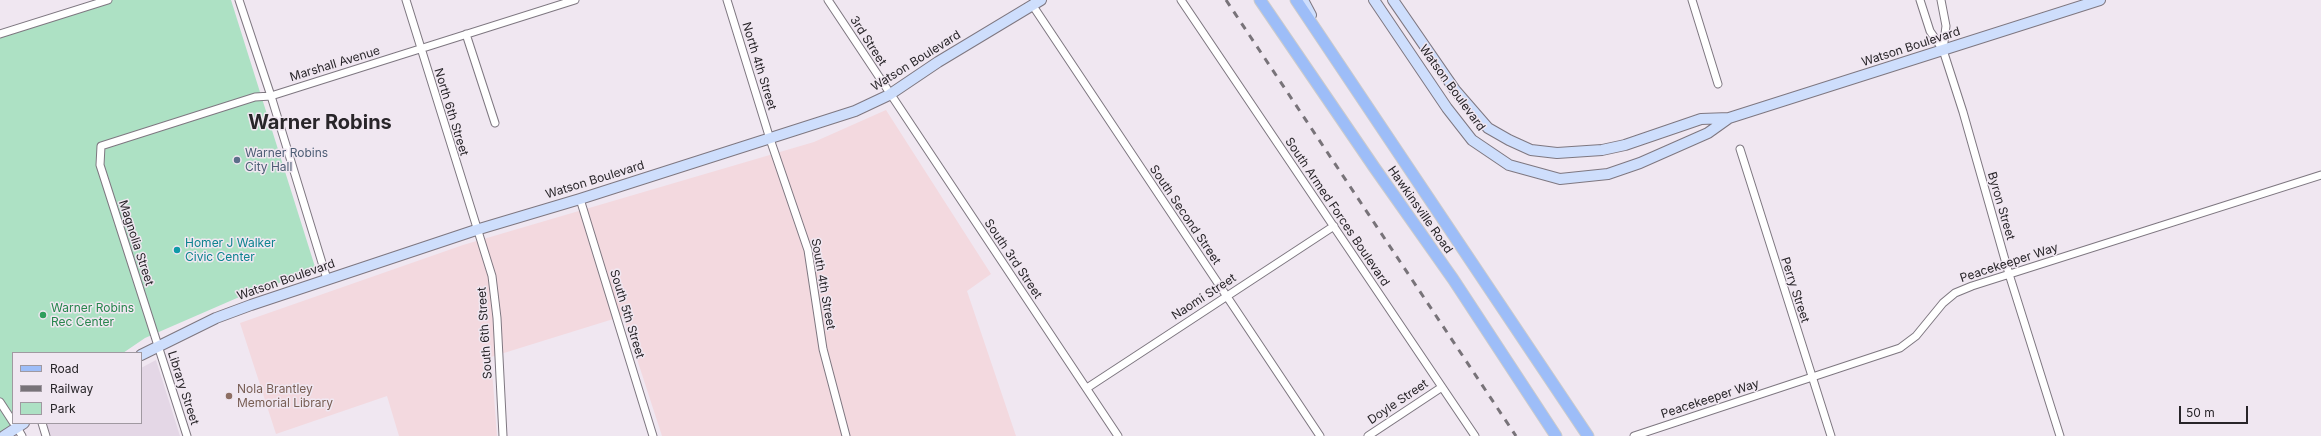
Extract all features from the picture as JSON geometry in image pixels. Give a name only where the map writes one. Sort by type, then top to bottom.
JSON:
[{"type":"main road","name":"Hawkinsville Road","points":[[1260,0],[1374,167],[1453,279],[1556,436]]},
{"type":"main road","name":"Hawkinsville Road","points":[[1296,0],[1588,436]]},
{"type":"street","points":[[0,34],[108,0]]},
{"type":"street","points":[[239,0],[271,96],[327,279]]},
{"type":"street","name":"North 6th Street","points":[[406,0],[476,230]]},
{"type":"street","name":"Marshall Avenue","points":[[101,146],[255,98],[271,96],[575,0]]},
{"type":"street","name":"North 4th Street","points":[[727,0],[770,139]]},
{"type":"street","name":"3rd Street","points":[[828,0],[889,95]]},
{"type":"street","name":"South Armed Forces Boulevard","points":[[1181,0],[1475,436]]},
{"type":"street","points":[[1303,0],[1326,44]]},
{"type":"street","name":"Watson Boulevard","points":[[1374,0],[1448,108],[1472,140],[1509,165],[1560,179],[1608,174],[1640,163],[1708,133],[1729,118]]},
{"type":"street","name":"Watson Boulevard","points":[[1394,0],[1455,90],[1488,128],[1531,150],[1557,153],[1602,150],[1626,145],[1701,119],[1729,118],[2100,0]]},
{"type":"street","points":[[1692,0],[1718,84]]},
{"type":"street","name":"Byron Street","points":[[1920,0],[1930,31],[1943,50],[1963,112],[2009,274],[2060,436]]},
{"type":"street","name":"Byron Street","points":[[1941,0],[1946,26],[1943,50]]},
{"type":"street","name":"Watson Boulevard","points":[[142,354],[216,318],[327,279],[476,230],[580,199],[855,111],[889,95],[938,62],[1037,3]]},
{"type":"street","name":"South Second Street","points":[[1037,3],[1226,296],[1320,436]]},
{"type":"street","points":[[466,34],[495,122]]},
{"type":"street","name":"South 3rd Street","points":[[889,95],[1118,436]]},
{"type":"street","name":"South 4th Street","points":[[770,139],[808,250],[823,349],[846,436]]},
{"type":"street","name":"Magnolia Street","points":[[101,146],[100,165],[158,346]]},
{"type":"street","name":"Perry Street","points":[[1740,149],[1831,436]]},
{"type":"street","name":"Peacekeeper Way","points":[[1634,436],[1900,348],[1916,336],[1932,314],[1955,293],[2009,274],[2321,175]]},
{"type":"street","name":"South 5th Street","points":[[580,199],[653,436]]},
{"type":"street","name":"Naomi Street","points":[[1087,388],[1334,226]]},
{"type":"street","name":"South 6th Street","points":[[476,230],[492,276],[504,436]]},
{"type":"street","name":"Library Street","points":[[158,346],[188,436]]},
{"type":"street","name":"Doyle Street","points":[[1368,436],[1442,387]]},
{"type":"street","points":[[0,402],[12,418]]},
{"type":"street","points":[[42,424],[46,436]]},
{"type":"street","points":[[4,436],[18,426]]},
{"type":"shaded area","points":[[886,110],[991,274],[967,291],[1016,436],[662,436],[623,316],[491,357],[497,436],[399,436],[387,396],[276,434],[240,323],[463,245],[814,142]]},
{"type":"shaded area","points":[[156,360],[180,436],[51,436],[46,424],[142,424],[142,367]]},
{"type":"green space","points":[[111,0],[231,0],[316,270],[237,298],[145,338],[124,352],[12,352],[12,424],[16,424],[0,435],[0,36]]},
{"type":"railway","points":[[1226,0],[1516,436]]},
{"type":"place","name":"Warner Robins City Hall","points":[[237,160]]},
{"type":"place","name":"Homer J Walker Civic Center","points":[[177,250]]},
{"type":"place","name":"Warner Robins Rec Center","points":[[43,315]]},
{"type":"place","name":"Nola Brantley Memorial Library","points":[[229,396]]},
{"type":"district","name":"Warner Robins","points":[[320,123]]}]
